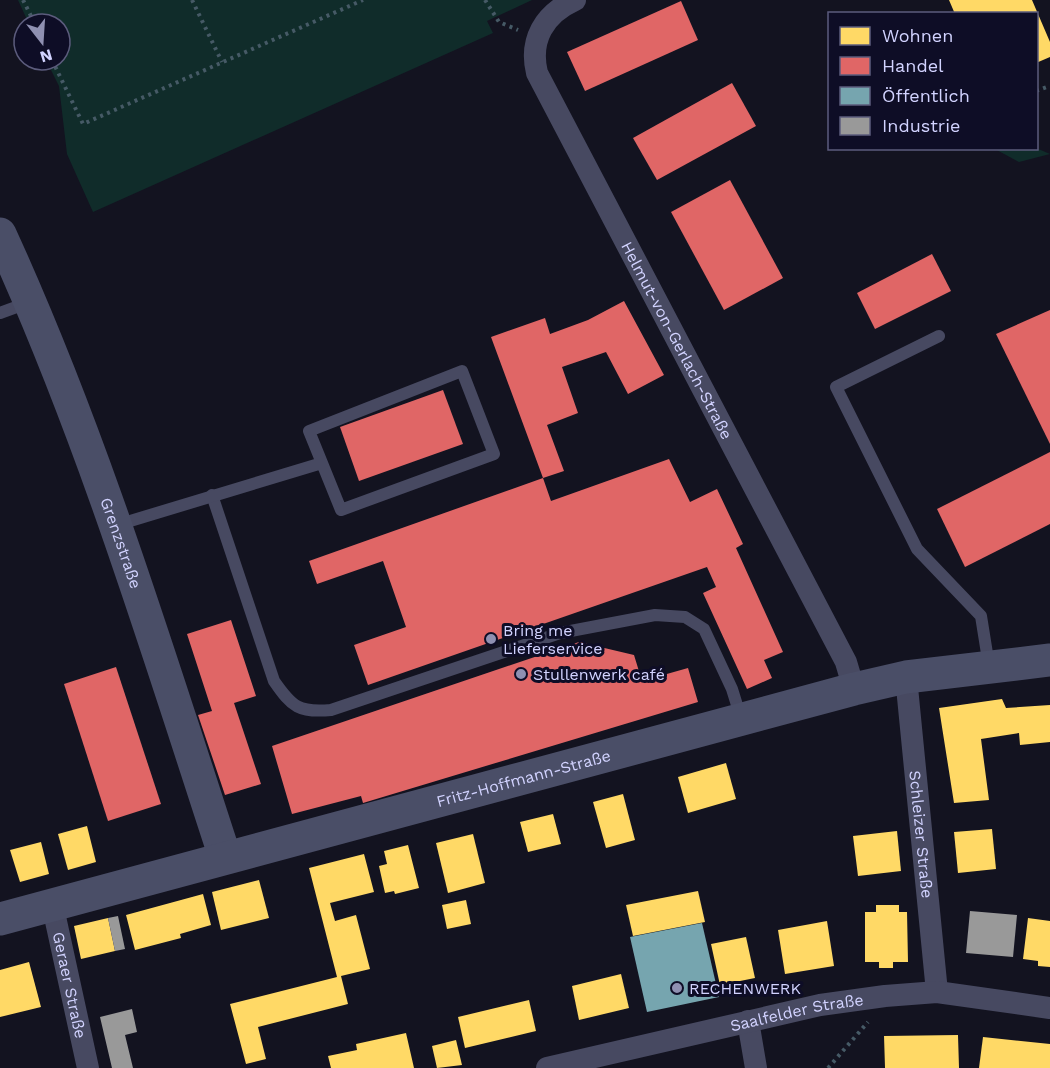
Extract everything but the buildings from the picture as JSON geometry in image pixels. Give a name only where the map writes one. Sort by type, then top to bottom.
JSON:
[{"type":"street","name":"Helmut-von-Gerlach-Straße","points":[[575,0],[552,14],[538,35],[534,60],[537,73],[846,662],[854,689]]},
{"type":"street","name":"Grenzstraße","points":[[0,234],[68,389],[117,525],[225,857]]},
{"type":"street","name":"Fritz-Hoffmann-Straße","points":[[0,919],[52,903],[906,676],[1050,660]]},
{"type":"street","name":"Schleizer Straße","points":[[906,676],[937,992]]},
{"type":"street","name":"Geraer Straße","points":[[52,903],[88,1068]]},
{"type":"street","name":"Saalfelder Straße","points":[[547,1068],[820,1005],[885,996],[937,992],[1050,1008]]},
{"type":"street","points":[[748,1022],[756,1068]]},
{"type":"lane","points":[[0,313],[31,302]]},
{"type":"lane","points":[[939,336],[836,387],[917,549],[981,616],[989,667]]},
{"type":"lane","points":[[462,371],[494,454],[341,510],[322,463],[309,431],[462,371]]},
{"type":"lane","points":[[117,525],[322,463]]},
{"type":"lane","points":[[212,495],[274,681],[287,700],[307,712],[331,710],[560,633],[655,615],[685,617],[704,629],[732,689],[741,719]]},
{"type":"path","points":[[192,0],[222,62]]},
{"type":"path","points":[[58,72],[83,124],[363,0]]},
{"type":"path","points":[[485,0],[494,16]]},
{"type":"path","points":[[828,1068],[866,1025],[885,996]]},
{"type":"green space","points":[[18,0],[532,0],[487,21],[493,33],[93,212],[67,154],[59,86],[52,72],[72,72],[72,12],[24,12]]},
{"type":"green space","points":[[1038,149],[1050,154],[1019,162],[997,150]]},
{"type":"place","name":"Bring me Lieferservice","points":[[491,639]]},
{"type":"place","name":"Stullenwerk café","points":[[521,674]]},
{"type":"place","name":"RECHENWERK","points":[[677,988]]}]
